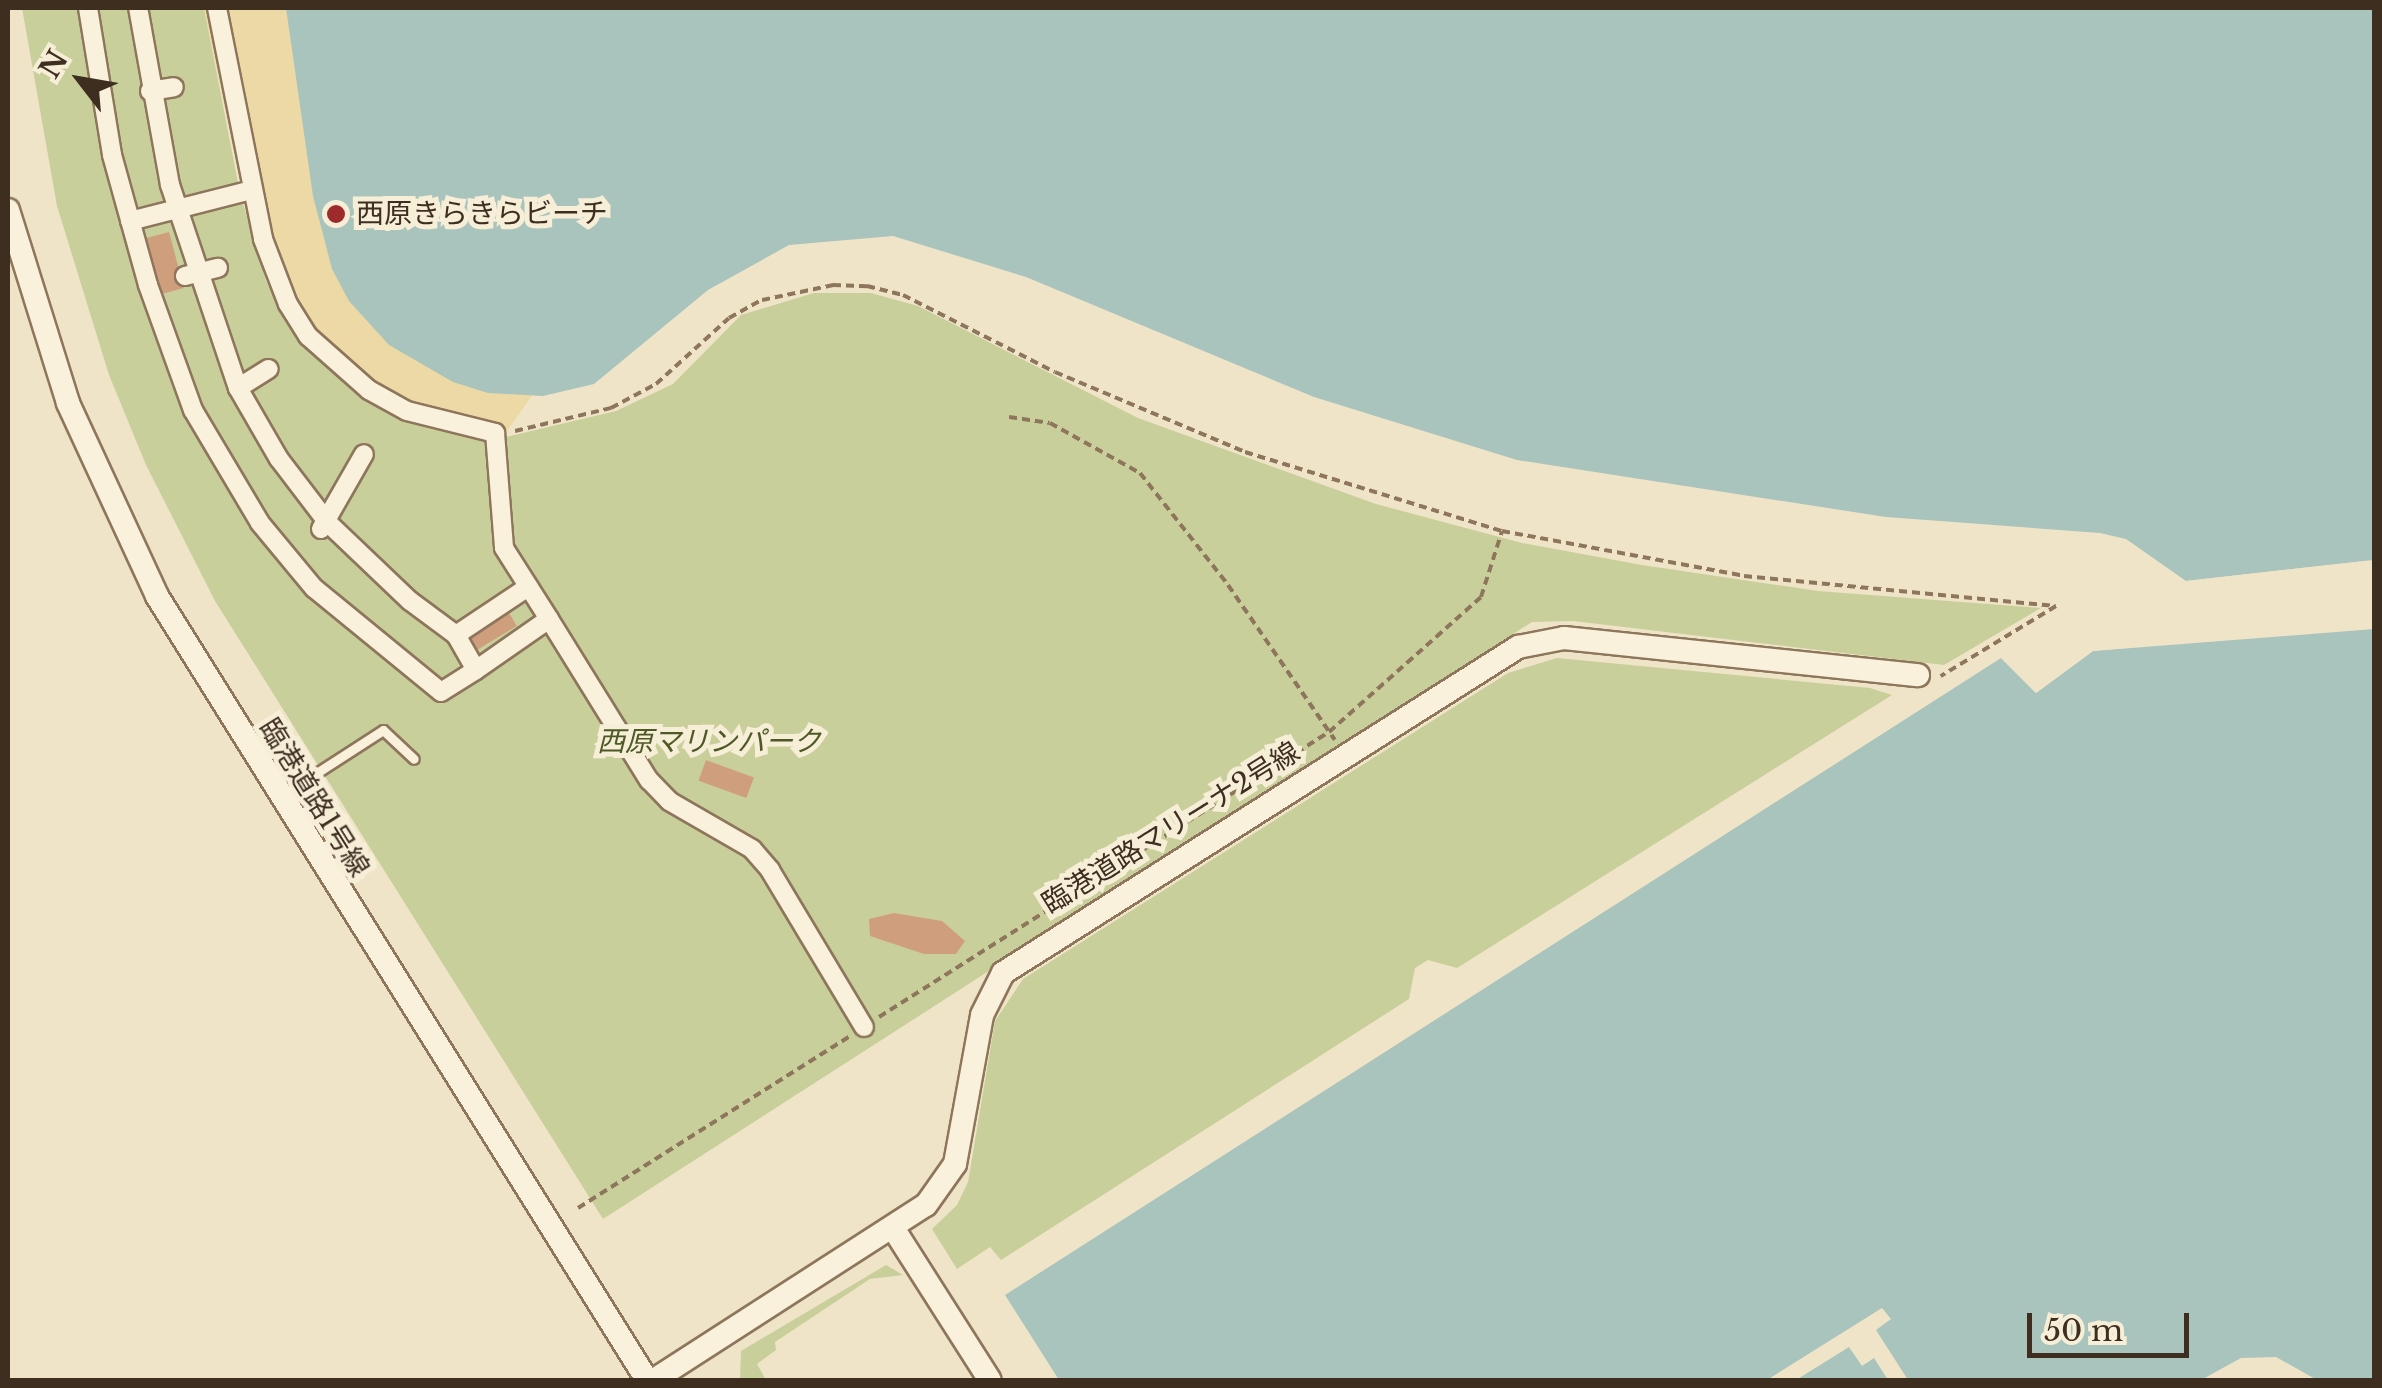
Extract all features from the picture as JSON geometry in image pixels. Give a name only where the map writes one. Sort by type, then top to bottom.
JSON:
[{"type":"street","points":[[88,8],[130,221],[192,410],[260,523],[314,588],[441,692],[549,620]]},
{"type":"street","points":[[217,8],[252,190],[288,304],[336,364],[407,411],[495,433],[504,548],[528,587],[649,780],[669,800],[752,849],[770,870],[864,1028]]},
{"type":"street","points":[[136,20],[150,91],[155,144],[176,209],[190,275],[213,339],[260,438],[325,526],[410,602],[456,636],[476,670]]},
{"type":"street","points":[[150,91],[174,87]]},
{"type":"street","points":[[130,221],[252,190]]},
{"type":"street","name":"臨港道路1号線","points":[[8,210],[68,404],[123,531],[278,798],[650,1380]]},
{"type":"street","points":[[190,275],[218,268]]},
{"type":"street","points":[[238,388],[269,369]]},
{"type":"street","points":[[325,526],[364,454]]},
{"type":"street","points":[[456,636],[528,587]]},
{"type":"street","name":"臨港道路マリーナ2号線","points":[[650,1380],[926,1205],[956,1164],[982,1015],[1003,973],[1345,755],[1537,640],[1924,679]]},
{"type":"street","points":[[893,1228],[990,1380]]},
{"type":"lane","points":[[278,798],[384,730],[414,759]]},
{"type":"path","points":[[495,433],[611,408],[656,384],[729,318],[762,300],[833,284],[867,286],[903,296],[1055,372],[1246,452],[1350,490],[1502,531],[1744,576],[2056,606],[1924,679]]},
{"type":"path","points":[[1010,416],[1050,423],[1140,473],[1228,585],[1345,755]]},
{"type":"path","points":[[578,1208],[1330,732],[1481,597],[1502,531]]},
{"type":"green space","name":"西原マリンパーク","points":[[22,8],[204,8],[240,193],[266,281],[289,323],[320,360],[502,438],[616,411],[673,384],[741,315],[814,293],[871,293],[918,306],[1138,418],[1376,504],[1522,543],[1642,565],[1818,591],[2041,608],[1944,665],[1573,621],[1532,622],[603,1219],[215,601],[146,465],[109,375],[57,206]]},
{"type":"green space","points":[[1557,658],[1870,688],[1892,695],[1457,968],[1428,960],[1415,968],[1409,999],[1001,1260],[990,1247],[957,1269],[932,1229],[957,1205],[968,1182],[995,1021],[1023,979],[1508,673]]},
{"type":"green space","points":[[886,1265],[903,1275],[870,1279],[775,1342],[776,1350],[757,1364],[766,1380],[740,1380],[741,1351]]},
{"type":"sand","name":"西原きらきらビーチ","points":[[204,8],[375,8],[532,396],[502,438],[478,440],[401,416],[320,360],[289,323],[251,236]]},
{"type":"water","points":[[286,8],[2374,8],[2374,560],[2186,581],[2126,539],[2100,533],[1886,517],[1517,460],[1314,397],[1026,277],[893,236],[789,245],[708,290],[594,384],[543,396],[488,393],[453,382],[389,345],[349,301],[332,269],[313,196]]},
{"type":"water","points":[[2374,629],[2374,1380],[2317,1380],[2276,1357],[2241,1358],[2201,1380],[1059,1380],[1005,1295],[2001,658],[2036,693],[2093,651]]},
{"type":"pier","points":[[2374,560],[2187,586],[2178,581],[2186,581]]},
{"type":"pier","points":[[2374,624],[2093,651],[2036,693],[2001,658],[2037,687],[2092,646]]},
{"type":"pier","points":[[1882,1308],[1891,1319],[1876,1330],[1908,1380],[1888,1380],[1874,1358],[1862,1366],[1849,1347],[1796,1380],[1767,1380]]},
{"type":"building","points":[[169,232],[184,288],[160,294],[145,238]]},
{"type":"building","points":[[506,608],[517,626],[476,651],[465,633]]},
{"type":"building","points":[[706,760],[754,777],[746,798],[698,781]]},
{"type":"building","points":[[894,913],[942,921],[965,941],[956,954],[924,954],[870,936],[869,919]]},
{"type":"place","name":"西原きらきらビーチ","points":[[336,214]]}]
